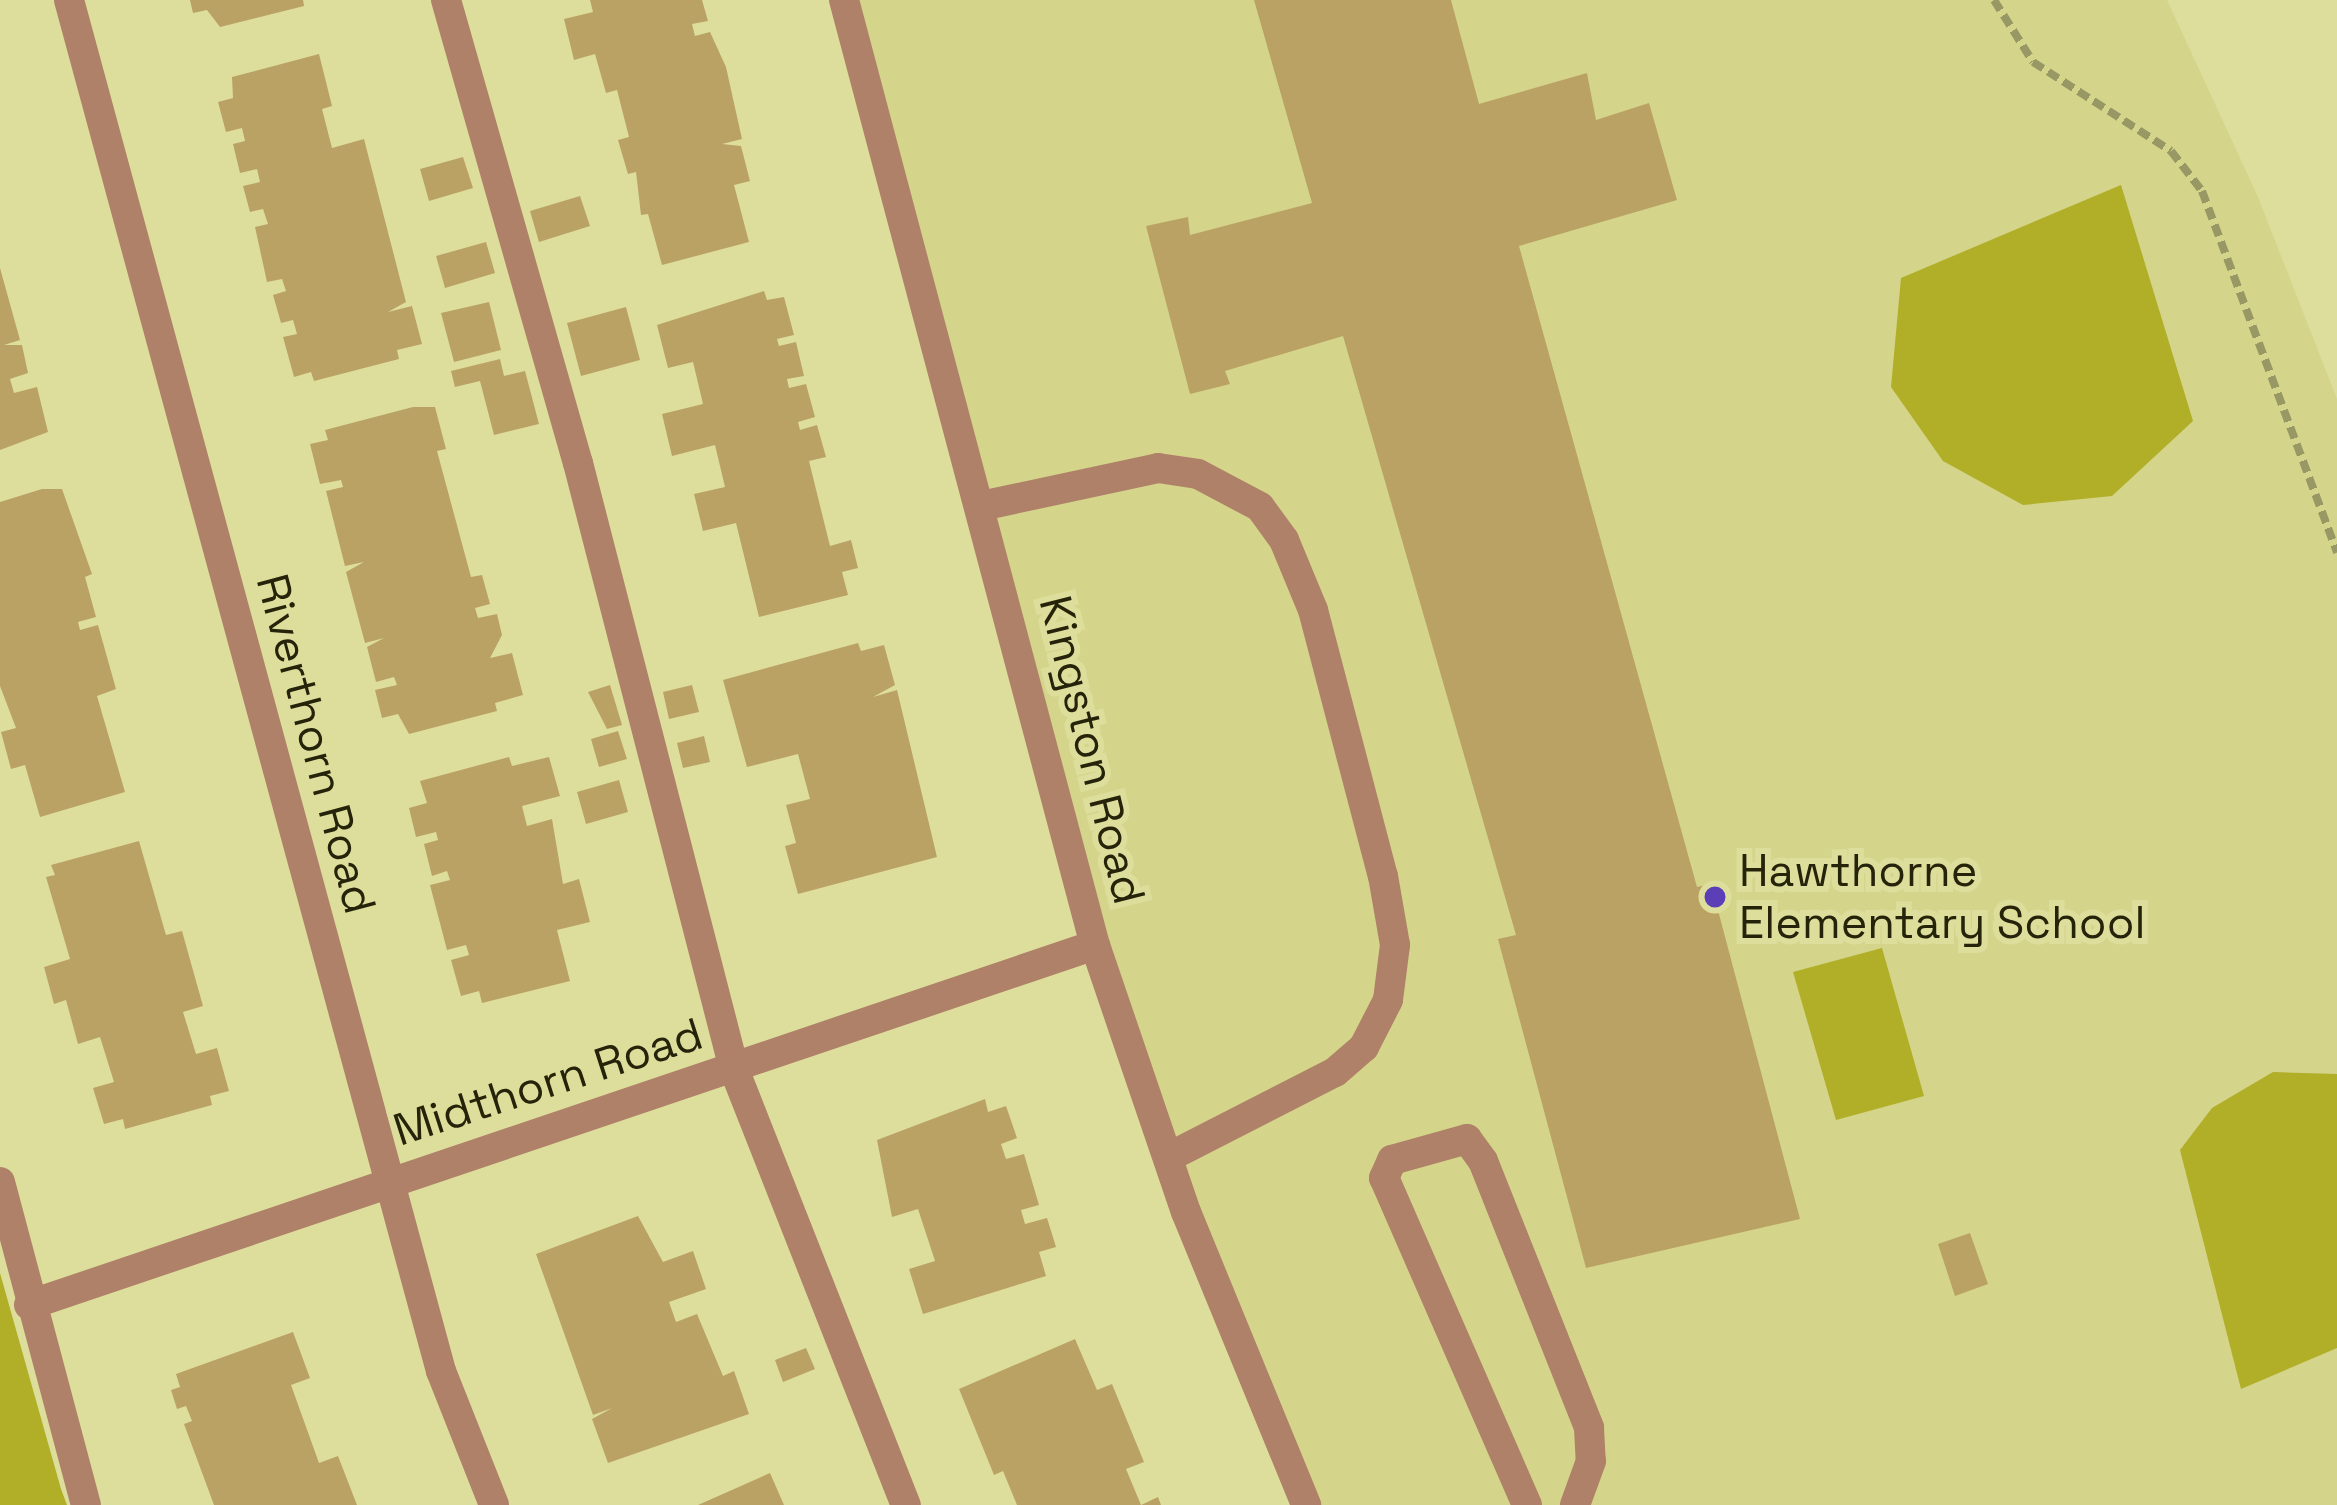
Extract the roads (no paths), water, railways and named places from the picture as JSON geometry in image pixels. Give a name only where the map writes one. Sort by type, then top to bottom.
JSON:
[{"type":"street","name":"Riverthorn Road","points":[[69,0],[440,1371],[494,1505]]},
{"type":"street","points":[[446,0],[578,463],[734,1069],[906,1505]]},
{"type":"street","name":"Kingston Road","points":[[844,0],[1095,945],[1169,1157],[1306,1505]]},
{"type":"street","points":[[981,506],[1158,468],[1198,474],[1260,507],[1284,540],[1313,610],[1383,876],[1396,945],[1388,1000],[1364,1047],[1335,1072],[1169,1157]]},
{"type":"street","name":"Midthorn Road","points":[[29,1305],[1095,945]]},
{"type":"street","points":[[1527,1505],[1384,1178],[1392,1160],[1467,1139],[1484,1161],[1589,1428],[1591,1461],[1575,1505]]},
{"type":"street","points":[[0,1182],[29,1305],[86,1505]]},
{"type":"place","name":"Hawthorne Elementary School","points":[[1715,897]]}]
